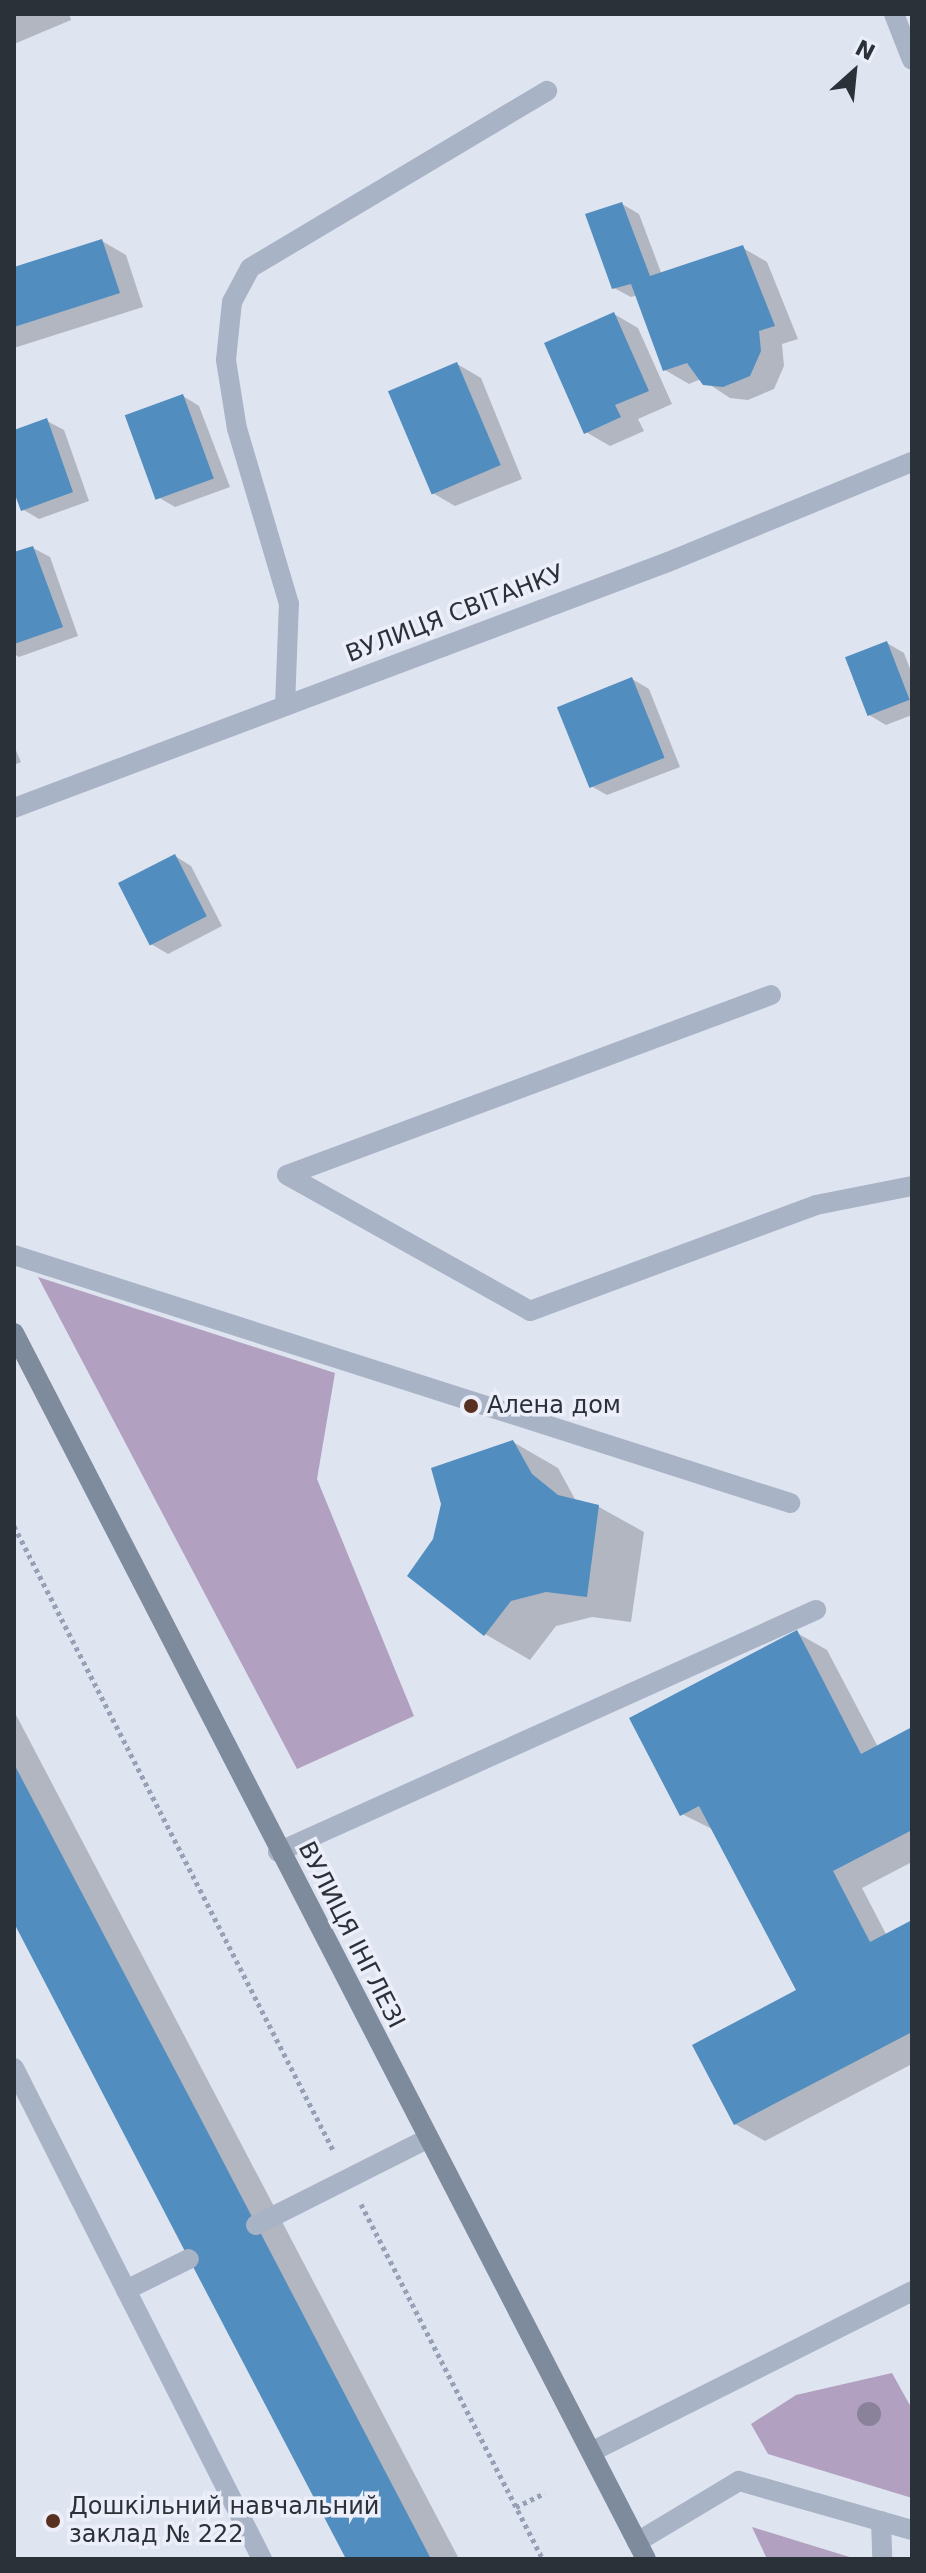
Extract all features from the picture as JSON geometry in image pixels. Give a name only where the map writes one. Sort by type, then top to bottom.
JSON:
[{"type":"main road","name":"ВУЛИЦЯ ІНГЛЕЗІ","points":[[14,1333],[278,1852],[642,2550]]},
{"type":"street","points":[[894,14],[912,60]]},
{"type":"street","points":[[285,706],[289,604],[237,429],[226,360],[232,302],[250,268],[547,91]]},
{"type":"street","name":"ВУЛИЦЯ СВІТАНКУ","points":[[14,808],[668,562],[912,462]]},
{"type":"street","points":[[771,995],[287,1175],[530,1311],[816,1205],[912,1186]]},
{"type":"street","points":[[14,1255],[790,1503]]},
{"type":"street","points":[[278,1852],[816,1610]]},
{"type":"street","points":[[14,2068],[262,2559]]},
{"type":"street","points":[[256,2225],[427,2139]]},
{"type":"street","points":[[126,2290],[189,2259]]},
{"type":"street","points":[[591,2452],[912,2291]]},
{"type":"street","points":[[642,2550],[739,2481],[912,2530]]},
{"type":"street","points":[[881,2521],[882,2559]]},
{"type":"path","points":[[14,1526],[543,2559]]},
{"type":"path","points":[[516,2507],[545,2493]]},
{"type":"shaded area","points":[[38,1277],[335,1373],[317,1479],[414,1716],[297,1769]]},
{"type":"shaded area","points":[[892,2373],[912,2409],[912,2498],[768,2454],[751,2424],[796,2395]]},
{"type":"shaded area","points":[[752,2527],[856,2559],[767,2559]]},
{"type":"building","points":[[622,202],[650,276],[743,245],[775,326],[759,331],[761,351],[750,376],[723,387],[703,385],[687,363],[663,371],[631,284],[612,289],[585,214]]},
{"type":"building","points":[[102,239],[120,293],[14,327],[14,267]]},
{"type":"building","points":[[614,312],[649,391],[615,405],[621,417],[584,434],[544,343]]},
{"type":"building","points":[[457,362],[501,465],[432,494],[388,391]]},
{"type":"building","points":[[183,394],[214,479],[156,500],[125,415]]},
{"type":"building","points":[[47,418],[73,492],[21,511],[14,492],[14,430]]},
{"type":"building","points":[[33,546],[63,627],[14,644],[14,552]]},
{"type":"building","points":[[887,641],[910,700],[868,716],[845,657]]},
{"type":"building","points":[[632,677],[665,758],[589,788],[557,707]]},
{"type":"building","points":[[175,854],[207,916],[150,945],[118,883]]},
{"type":"building","points":[[513,1440],[532,1474],[558,1495],[599,1505],[587,1597],[546,1592],[511,1601],[484,1636],[407,1576],[433,1539],[441,1504],[431,1468]]},
{"type":"building","points":[[797,1630],[861,1754],[912,1727],[912,1830],[833,1871],[870,1942],[912,1920],[912,2032],[734,2125],[692,2045],[796,1990],[699,1806],[680,1816],[629,1718]]},
{"type":"building","points":[[14,1764],[431,2559],[346,2559],[14,1923]]},
{"type":"place","name":"Алена дом","points":[[471,1406]]},
{"type":"place","name":"Дошкільний навчальний заклад № 222","points":[[53,2521]]}]
